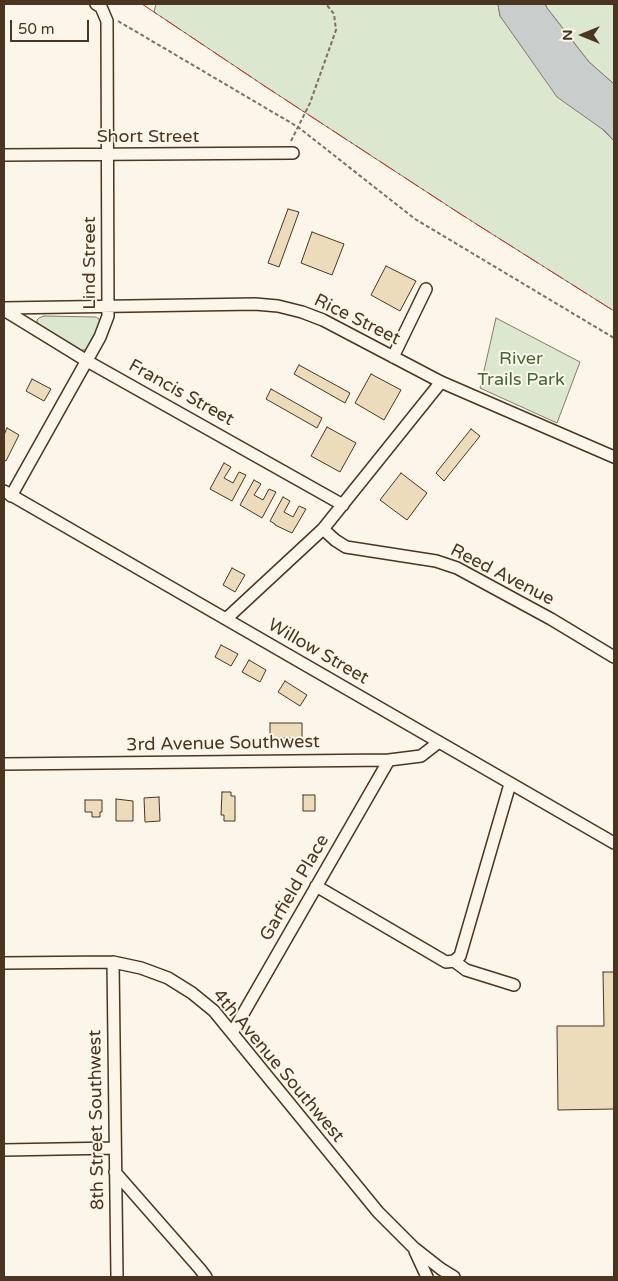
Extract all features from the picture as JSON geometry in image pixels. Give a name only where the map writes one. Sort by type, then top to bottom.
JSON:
[{"type":"street","name":"Lind Street","points":[[8,494],[87,360],[105,327],[108,316],[107,21],[101,8]]},
{"type":"street","name":"Short Street","points":[[4,155],[289,153]]},
{"type":"street","points":[[393,357],[426,289]]},
{"type":"street","name":"Rice Street","points":[[4,309],[255,304],[278,306],[323,320],[442,382],[614,457]]},
{"type":"street","name":"Francis Street","points":[[4,309],[87,360],[343,504]]},
{"type":"street","points":[[226,619],[323,529],[442,382]]},
{"type":"street","name":"Willow Street","points":[[8,494],[614,843]]},
{"type":"street","name":"Reed Avenue","points":[[323,529],[346,547],[436,561],[457,568],[551,619],[614,658]]},
{"type":"street","name":"3rd Avenue Southwest","points":[[4,764],[389,760],[421,756],[439,742]]},
{"type":"street","name":"Garfield Place","points":[[232,1033],[389,760]]},
{"type":"street","points":[[316,886],[446,962],[454,961],[460,956],[510,784]]},
{"type":"street","points":[[454,961],[466,970],[514,985]]},
{"type":"street","name":"4th Avenue Southwest","points":[[4,963],[113,962],[141,968],[168,978],[192,993],[214,1011],[378,1212],[414,1247],[454,1277]]},
{"type":"street","name":"8th Street Southwest","points":[[113,962],[117,1277]]},
{"type":"street","points":[[4,1150],[115,1148]]},
{"type":"street","points":[[115,1172],[206,1277]]},
{"type":"street","points":[[414,1247],[427,1277]]},
{"type":"path","points":[[289,153],[298,127],[310,103],[336,30],[334,14],[326,4]]},
{"type":"path","points":[[101,8],[298,127],[415,219],[614,338]]},
{"type":"green space","points":[[156,4],[498,4],[500,16],[529,55],[614,141],[614,311],[462,215],[154,12]]},
{"type":"green space","points":[[545,4],[614,4],[614,84],[589,62]]},
{"type":"green space","points":[[44,316],[96,317],[99,319],[100,324],[87,349],[79,351],[37,323],[39,318]]},
{"type":"green space","name":"River Trails Park","points":[[496,318],[580,362],[557,423],[480,388]]},
{"type":"shaded area","points":[[498,4],[545,4],[589,62],[614,84],[614,141],[605,131],[557,97],[500,16]]},
{"type":"building","points":[[288,209],[299,212],[279,267],[268,263]]},
{"type":"building","points":[[312,232],[344,244],[332,275],[301,263]]},
{"type":"building","points":[[386,266],[416,281],[400,311],[371,295]]},
{"type":"building","points":[[299,365],[350,393],[345,403],[294,374]]},
{"type":"building","points":[[371,374],[401,390],[384,420],[355,403]]},
{"type":"building","points":[[32,379],[51,389],[44,401],[26,391]]},
{"type":"building","points":[[271,389],[322,418],[317,428],[266,399]]},
{"type":"building","points":[[327,427],[356,443],[340,472],[311,456]]},
{"type":"building","points":[[7,428],[19,435],[6,461],[4,460],[4,435]]},
{"type":"building","points":[[471,429],[480,436],[444,481],[436,473]]},
{"type":"building","points":[[224,463],[231,467],[224,478],[233,483],[239,472],[246,475],[232,501],[210,489]]},
{"type":"building","points":[[401,473],[427,493],[407,520],[380,500]]},
{"type":"building","points":[[254,480],[261,484],[254,495],[263,500],[269,489],[276,492],[262,518],[240,505]]},
{"type":"building","points":[[283,497],[290,501],[284,512],[293,517],[299,506],[306,509],[292,533],[270,521]]},
{"type":"building","points":[[232,568],[245,575],[235,592],[223,585]]},
{"type":"building","points":[[221,645],[238,654],[231,666],[215,657]]},
{"type":"building","points":[[249,660],[266,670],[260,682],[242,672]]},
{"type":"building","points":[[285,681],[307,695],[300,706],[278,692]]},
{"type":"building","points":[[270,723],[302,723],[302,738],[270,738]]},
{"type":"building","points":[[222,792],[231,792],[231,796],[235,796],[235,821],[224,821],[224,815],[221,815]]},
{"type":"building","points":[[303,795],[315,795],[315,811],[303,811]]},
{"type":"building","points":[[159,797],[160,821],[145,822],[144,798]]},
{"type":"building","points":[[116,799],[133,801],[133,821],[116,821]]},
{"type":"building","points":[[85,800],[102,800],[100,817],[92,817],[92,812],[85,812]]},
{"type":"building","points":[[603,972],[614,972],[614,1109],[558,1110],[557,1026],[604,1026]]},
{"type":"power","points":[[142,4],[462,215],[614,311]]}]
